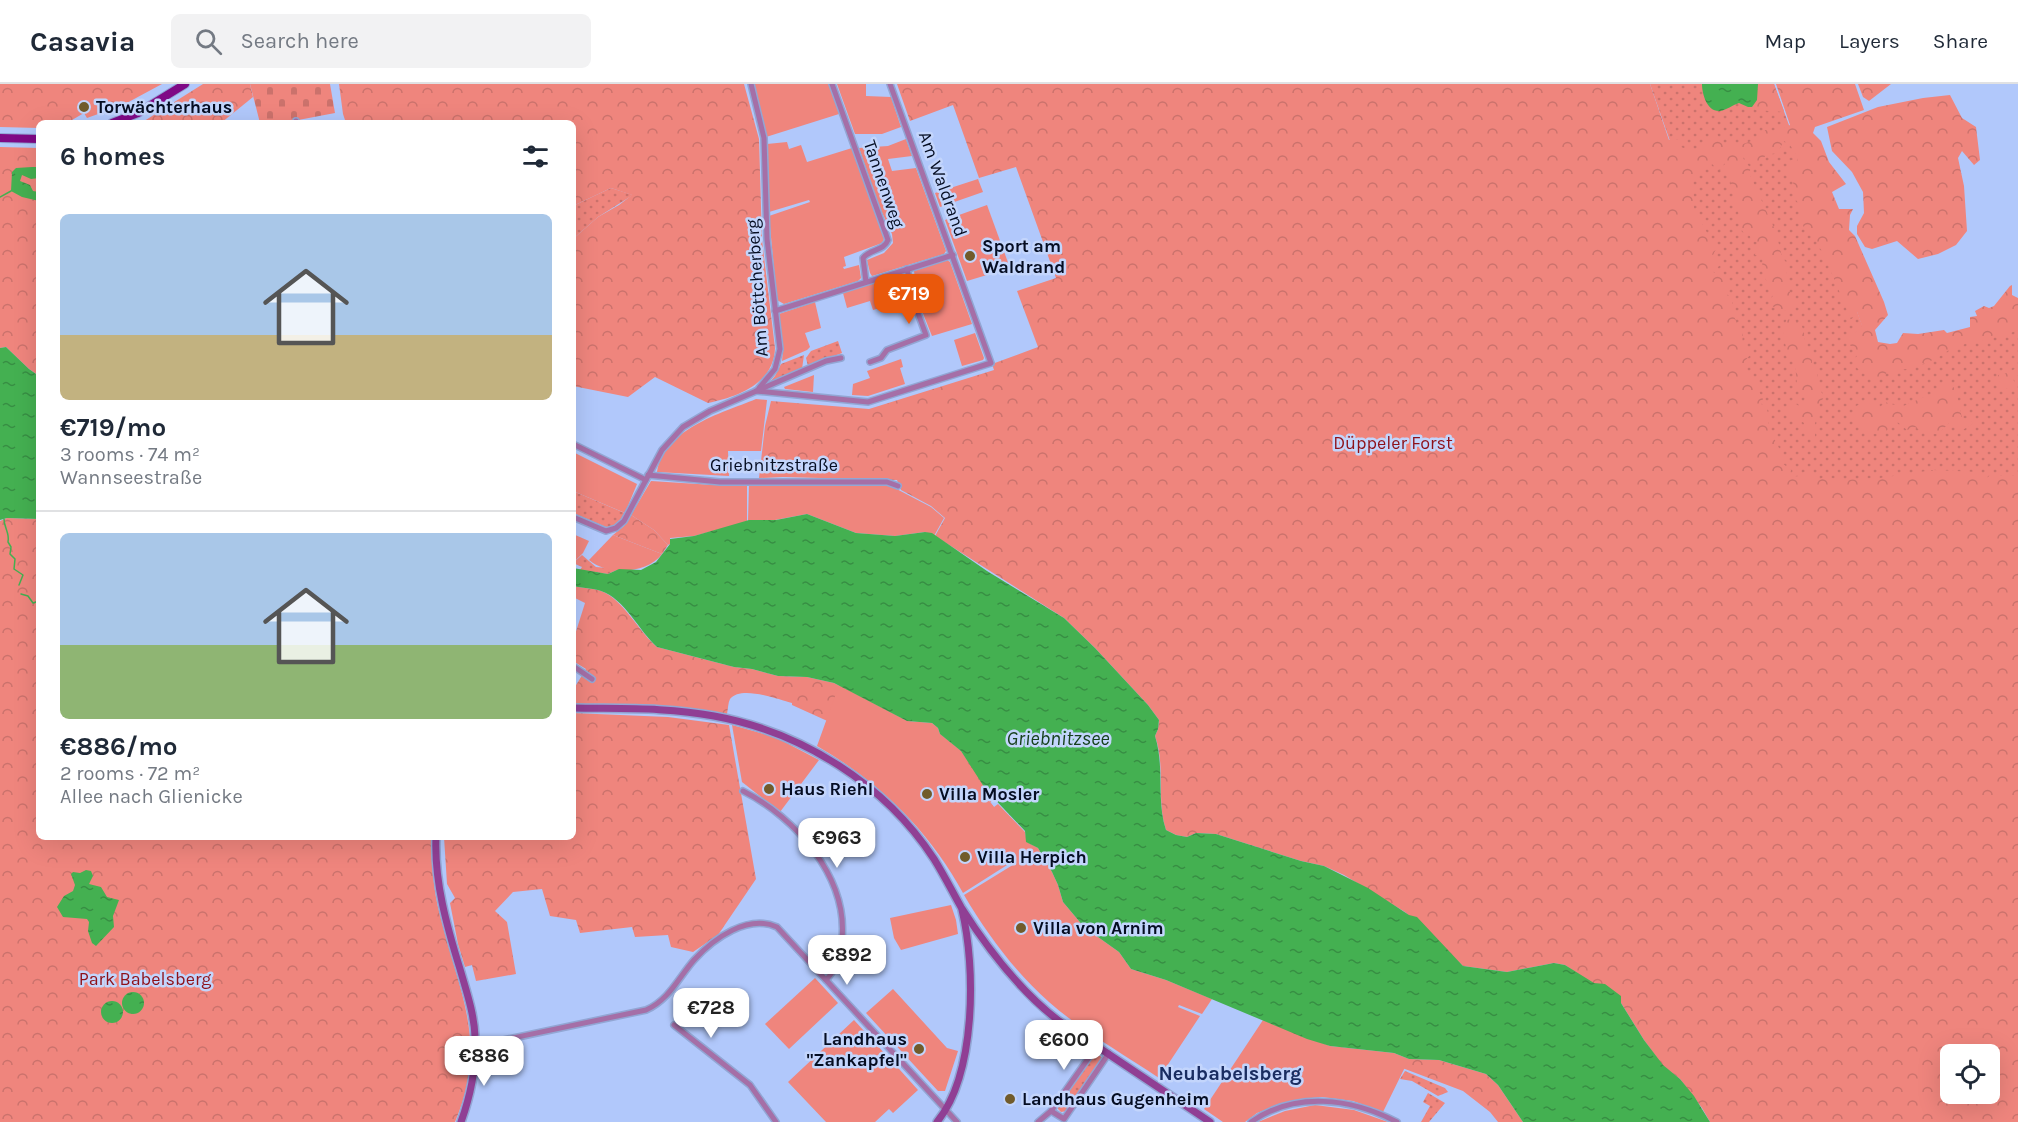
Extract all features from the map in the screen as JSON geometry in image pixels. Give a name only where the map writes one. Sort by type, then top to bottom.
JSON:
[{"type":"main road","points":[[120,120],[138,113],[185,84]]},
{"type":"main road","points":[[0,138],[36,139]]},
{"type":"street","name":"Am Böttcherberg","points":[[751,84],[764,138],[767,239],[780,342],[779,359],[772,375],[756,391]]},
{"type":"street","name":"Tannenweg","points":[[832,84],[888,240],[883,247],[862,258],[866,282]]},
{"type":"street","name":"Am Waldrand","points":[[756,391],[868,402],[991,363],[890,84]]},
{"type":"street","points":[[775,312],[953,255]]},
{"type":"street","points":[[870,362],[881,358],[887,350],[926,335],[915,304],[907,269]]},
{"type":"street","name":"Am Böttcherberg","points":[[756,391],[826,362],[842,358]]},
{"type":"street","points":[[576,518],[606,531],[616,528],[624,521],[662,450],[683,427],[710,411],[756,391]]},
{"type":"street","points":[[576,445],[647,477]]},
{"type":"street","name":"Griebnitzstraße","points":[[647,477],[720,482],[880,481],[898,486]]},
{"type":"street","points":[[576,668],[592,679]]},
{"type":"street","points":[[576,708],[668,711],[714,716],[757,726],[807,747],[854,776],[896,812],[933,857],[961,906],[998,958],[1030,995],[1054,1017],[1210,1122]]},
{"type":"street","points":[[743,791],[773,809],[795,830],[811,848],[831,881],[840,903],[843,936],[836,970],[826,980]]},
{"type":"street","points":[[436,840],[442,906],[466,988],[475,1033],[476,1046],[470,1094],[461,1122]]},
{"type":"street","points":[[937,1122],[946,1110],[960,1072],[970,1022],[969,962],[961,906]]},
{"type":"street","points":[[476,1046],[646,1010],[661,1002],[695,959],[715,941],[746,925],[756,923],[772,925],[777,927],[957,1122]]},
{"type":"street","points":[[674,1025],[750,1085],[774,1121]]},
{"type":"street","points":[[1038,1122],[1051,1111],[1097,1046]]},
{"type":"street","points":[[1051,1111],[1064,1119],[1109,1053]]},
{"type":"street","points":[[1251,1122],[1284,1107],[1321,1101],[1357,1106],[1396,1122]]},
{"type":"green space","points":[[0,84],[162,84],[123,105],[87,118],[84,113],[72,120],[36,120],[36,128],[0,127]]},
{"type":"green space","points":[[203,84],[250,84],[253,97],[225,120],[146,120]]},
{"type":"green space","points":[[250,84],[330,84],[335,113],[298,120],[259,120]]},
{"type":"green space","points":[[339,84],[744,84],[759,139],[762,240],[775,348],[768,371],[752,387],[731,397],[708,403],[655,377],[628,397],[576,387],[576,236],[598,217],[632,195],[611,188],[576,205],[576,120],[345,120]]},
{"type":"green space","points":[[754,84],[829,84],[839,114],[766,137]]},
{"type":"green space","points":[[837,84],[866,84],[866,96],[891,97],[901,127],[882,134],[855,134]]},
{"type":"green space","name":"Düppeler Forst","points":[[897,84],[1650,84],[1669,140],[1679,140],[1681,147],[1694,152],[1708,144],[1710,133],[1715,132],[1723,143],[1728,145],[1743,144],[1760,138],[1765,130],[1776,131],[1790,125],[1776,84],[1855,84],[1864,110],[1815,127],[1813,133],[1821,141],[1829,162],[1846,184],[1832,192],[1839,209],[1853,209],[1850,215],[1849,230],[1855,236],[1884,302],[1888,315],[1875,330],[1878,342],[1897,343],[1903,333],[1918,334],[1944,330],[1947,333],[1970,327],[1970,317],[1977,316],[1975,311],[1984,306],[1989,308],[1994,306],[2012,285],[2012,295],[2018,298],[2018,330],[2003,336],[1993,335],[1988,342],[1974,341],[1954,351],[1950,349],[1926,363],[1891,372],[1880,378],[1871,377],[1860,371],[1852,361],[1857,356],[1847,340],[1862,326],[1857,312],[1851,320],[1823,252],[1817,245],[1817,239],[1813,238],[1812,232],[1806,231],[1802,222],[1800,205],[1795,199],[1793,181],[1787,168],[1791,160],[1797,161],[1798,158],[1790,145],[1784,141],[1777,153],[1766,155],[1759,164],[1746,153],[1743,152],[1742,155],[1751,168],[1749,173],[1776,232],[1782,257],[1786,262],[1788,290],[1794,296],[1794,305],[1789,310],[1781,310],[1772,306],[1770,301],[1773,290],[1762,271],[1763,256],[1755,255],[1759,243],[1751,240],[1750,236],[1740,227],[1743,223],[1733,201],[1734,194],[1730,184],[1732,179],[1726,175],[1730,169],[1719,170],[1725,164],[1728,156],[1716,168],[1712,164],[1696,173],[1693,179],[1694,209],[1716,249],[1713,255],[1721,264],[1713,269],[1714,273],[1723,273],[1728,281],[1726,294],[1730,296],[1729,300],[1732,301],[1735,318],[1743,333],[1742,345],[1750,355],[1745,361],[1748,363],[1747,373],[1752,372],[1752,378],[1759,383],[1757,388],[1763,399],[1761,404],[1766,406],[1770,431],[1780,450],[1782,463],[1791,470],[1790,477],[1799,476],[1804,472],[1819,480],[1824,477],[1842,480],[1880,478],[1933,470],[1978,472],[1986,479],[1991,474],[2018,476],[2018,1122],[1710,1122],[1680,1079],[1663,1066],[1621,1003],[1565,965],[1554,963],[1507,972],[1463,966],[1405,912],[1344,875],[1324,866],[1216,834],[1196,833],[1187,837],[1166,830],[1163,819],[1160,760],[1155,736],[1159,720],[1148,705],[1064,618],[935,536],[945,518],[931,506],[901,490],[897,480],[759,478],[765,426],[771,401],[869,409],[994,370],[992,364],[1038,347],[1017,291],[1056,278],[1016,167],[979,178],[953,105],[910,121]]},
{"type":"green space","points":[[1650,84],[1774,84],[1873,355],[2018,321],[2018,485],[1780,481],[1678,165],[1700,159],[1678,164]]},
{"type":"green space","points":[[1758,84],[1774,84],[1784,111],[1755,110]]},
{"type":"green space","points":[[1858,84],[1891,84],[1869,101],[1863,97]]},
{"type":"green space","points":[[1950,95],[1962,118],[1976,127],[1980,160],[1974,165],[1962,151],[1958,158],[1964,186],[1967,231],[1956,245],[1938,254],[1918,259],[1897,241],[1872,249],[1865,247],[1857,234],[1857,226],[1864,213],[1863,192],[1852,172],[1832,151],[1827,127],[1878,107]]},
{"type":"green space","points":[[906,139],[912,156],[888,159],[892,171],[916,168],[946,251],[944,254],[872,276],[867,260],[884,253],[893,243],[892,234],[880,208],[859,148],[888,146]]},
{"type":"green space","points":[[787,142],[789,149],[801,145],[807,162],[852,148],[884,239],[882,243],[844,257],[846,266],[843,267],[844,269],[859,265],[861,278],[858,281],[784,304],[777,300],[769,216],[810,202],[809,200],[769,212],[767,144]]},
{"type":"green space","points":[[0,147],[36,148],[36,374],[6,347],[0,348]]},
{"type":"green space","points":[[978,179],[983,192],[940,207],[935,193]]},
{"type":"green space","points":[[611,188],[633,195],[598,217],[576,236],[576,205]]},
{"type":"green space","points":[[987,205],[1010,268],[967,281],[945,220]]},
{"type":"green space","points":[[947,260],[950,262],[972,324],[932,336],[918,301],[914,271]]},
{"type":"green space","points":[[888,279],[893,293],[884,296],[887,306],[873,310],[870,301],[847,308],[843,293]]},
{"type":"green space","points":[[815,302],[821,328],[805,333],[810,347],[807,350],[782,361],[779,314]]},
{"type":"green space","points":[[1787,319],[1801,323],[1806,350],[1812,355],[1812,365],[1818,374],[1816,382],[1824,397],[1819,405],[1822,410],[1815,423],[1815,438],[1808,437],[1803,432],[1804,423],[1798,419],[1793,422],[1787,418],[1789,407],[1796,404],[1799,406],[1806,395],[1797,384],[1795,364],[1786,356],[1783,330]]},
{"type":"green space","points":[[975,333],[984,358],[962,366],[954,340]]},
{"type":"green space","points":[[838,341],[842,353],[808,366],[806,358],[811,351]]},
{"type":"green space","points":[[804,355],[802,369],[768,384],[781,364]]},
{"type":"green space","points":[[901,359],[903,367],[900,368],[905,384],[868,396],[852,395],[853,384],[870,378],[867,371]]},
{"type":"green space","points":[[2018,367],[2018,375],[2013,379],[2015,383],[2008,389],[2000,386],[1998,375]]},
{"type":"green space","points":[[814,375],[813,392],[785,389],[784,387]]},
{"type":"green space","points":[[1947,384],[1952,385],[1956,391],[1962,418],[1974,423],[1961,431],[1954,426],[1952,420],[1938,434],[1925,434],[1915,427],[1907,430],[1895,420],[1885,433],[1873,434],[1864,429],[1860,430],[1853,413],[1856,406],[1867,401],[1873,406],[1880,407],[1885,402],[1901,407],[1938,391]]},
{"type":"green space","points":[[756,399],[767,400],[761,451],[728,451],[729,476],[657,472],[662,457],[682,434],[711,417]]},
{"type":"green space","points":[[576,454],[637,484],[625,513],[576,492]]},
{"type":"green space","points":[[651,481],[713,485],[747,484],[747,522],[694,536],[670,538],[668,545],[654,530],[631,515]]},
{"type":"green space","points":[[749,484],[887,484],[931,507],[944,518],[934,536],[925,532],[895,536],[856,533],[807,514],[775,520],[748,521]]},
{"type":"green space","points":[[576,492],[627,514],[608,528],[576,514]]},
{"type":"green space","points":[[631,515],[654,530],[668,545],[662,554],[613,535],[624,526]]},
{"type":"green space","name":"Park Babelsberg","points":[[7,518],[36,519],[36,840],[431,840],[436,896],[462,994],[470,1042],[470,1067],[465,1093],[455,1122],[0,1122],[0,521]]},
{"type":"green space","points":[[576,535],[589,541],[583,553],[576,560]]},
{"type":"green space","points":[[613,535],[662,554],[647,566],[627,570],[606,569],[589,560]]},
{"type":"green space","points":[[582,555],[596,567],[619,569],[608,574],[580,570],[582,567],[576,564],[576,560]]},
{"type":"green space","points":[[576,586],[598,590],[609,595],[624,608],[657,647],[778,676],[807,677],[834,683],[907,721],[940,734],[961,751],[994,799],[990,802],[994,807],[856,734],[792,703],[769,696],[750,693],[735,695],[730,699],[727,714],[670,706],[576,704],[576,685],[586,669],[576,663],[576,632],[585,603],[576,598]]},
{"type":"green space","points":[[839,685],[907,721],[932,723],[938,728],[940,734],[961,751],[975,775],[994,799],[990,802],[994,807],[998,804],[1025,832],[1027,842],[1038,848],[1052,872],[1063,902],[1084,927],[1119,952],[1131,969],[1166,980],[1212,999],[1202,1014],[1179,1005],[1178,1007],[1200,1016],[1159,1078],[1089,1032],[1049,1002],[1013,965],[982,924],[964,895],[1016,863],[1015,860],[963,893],[934,848],[900,809],[861,775],[817,746]]},
{"type":"green space","points":[[576,713],[668,717],[729,725],[756,879],[718,935],[693,952],[671,947],[668,935],[635,937],[632,927],[580,933],[576,920],[550,916],[542,889],[513,892],[495,911],[507,922],[516,974],[476,981],[472,965],[465,967],[458,944],[450,903],[455,898],[447,884],[444,840],[576,840]]},
{"type":"green space","points":[[732,725],[775,737],[819,760],[780,812],[742,782]]},
{"type":"green space","points":[[951,905],[958,934],[901,950],[894,938],[890,918]]},
{"type":"green space","points":[[815,978],[838,1003],[789,1049],[765,1024]]},
{"type":"green space","points":[[893,989],[947,1048],[958,1051],[945,1091],[938,1091],[866,1013]]},
{"type":"green space","points":[[854,1020],[918,1090],[893,1113],[889,1109],[875,1122],[826,1122],[788,1082]]},
{"type":"green space","points":[[1263,1020],[1330,1046],[1394,1053],[1409,1059],[1383,1112],[1353,1101],[1322,1097],[1283,1103],[1257,1113],[1245,1122],[1223,1122],[1204,1109]]},
{"type":"green space","points":[[1339,1047],[1409,1059],[1439,1060],[1486,1074],[1498,1085],[1523,1122],[1498,1122],[1490,1112],[1463,1091],[1405,1069],[1374,1063]]},
{"type":"green space","points":[[1094,1052],[1103,1058],[1067,1111],[1061,1112],[1058,1106]]},
{"type":"green space","points":[[1405,1071],[1445,1088],[1448,1092],[1438,1096],[1412,1081],[1400,1079]]},
{"type":"green space","points":[[1428,1093],[1445,1103],[1429,1122],[1421,1122],[1430,1106],[1423,1102]]},
{"type":"green space","points":[[1315,1105],[1354,1110],[1388,1122],[1258,1122],[1285,1111]]},
{"type":"water","points":[[1702,84],[1758,84],[1757,100],[1752,107],[1739,103],[1715,111],[1706,102]]},
{"type":"water","points":[[36,167],[36,178],[22,175],[20,181],[30,185],[33,191],[36,192],[36,200],[11,191],[12,172],[16,168]]},
{"type":"water","points":[[6,347],[36,374],[36,519],[0,520],[0,348]]},
{"type":"water","name":"Griebnitzsee","points":[[807,514],[856,533],[895,536],[932,533],[987,571],[1064,618],[1095,648],[1159,720],[1155,736],[1160,760],[1161,807],[1166,830],[1187,837],[1196,833],[1216,834],[1324,866],[1368,888],[1409,915],[1417,917],[1463,966],[1507,972],[1554,963],[1565,965],[1594,983],[1605,984],[1621,996],[1621,1003],[1644,1040],[1663,1065],[1680,1079],[1694,1096],[1710,1122],[1523,1122],[1498,1085],[1486,1074],[1439,1060],[1409,1059],[1394,1053],[1330,1046],[1307,1039],[1166,980],[1131,969],[1119,952],[1084,927],[1063,902],[1052,872],[1038,848],[1026,842],[1025,831],[986,790],[961,751],[940,734],[938,728],[932,723],[907,721],[834,683],[807,677],[778,676],[657,647],[625,608],[610,595],[598,590],[576,586],[576,569],[608,574],[619,569],[641,570],[656,562],[670,544],[670,539],[694,536],[749,520],[776,520]]},
{"type":"water","points":[[91,871],[93,876],[89,884],[101,887],[107,897],[119,900],[113,916],[114,927],[96,946],[92,943],[88,931],[87,919],[63,917],[57,907],[64,896],[73,891],[75,885],[71,874]]},
{"type":"water","points":[[133,992],[141,995],[144,1003],[141,1011],[133,1014],[125,1011],[122,1003],[125,995]]},
{"type":"water","points":[[112,1001],[120,1004],[123,1012],[120,1020],[112,1023],[104,1020],[101,1012],[104,1004]]},
{"type":"waterway","points":[[0,197],[11,191]]},
{"type":"waterway","points":[[4,519],[11,547],[10,554],[15,559],[14,569],[23,575],[19,585]]},
{"type":"waterway","points":[[21,594],[28,596],[33,603],[36,602]]},
{"type":"place","name":"Torwächterhaus","points":[[84,107]]},
{"type":"place","name":"Sport am Waldrand","points":[[970,256]]},
{"type":"place","name":"Haus Riehl","points":[[769,789]]},
{"type":"place","name":"Villa Mosler","points":[[927,794]]},
{"type":"place","name":"Villa Herpich","points":[[965,857]]},
{"type":"place","name":"Villa von Arnim","points":[[1021,928]]},
{"type":"place","name":"Landhaus \"Zankapfel\"","points":[[919,1049]]},
{"type":"place","name":"Landhaus Gugenheim","points":[[1010,1099]]},
{"type":"district","name":"Neubabelsberg","points":[[1230,1073]]}]
